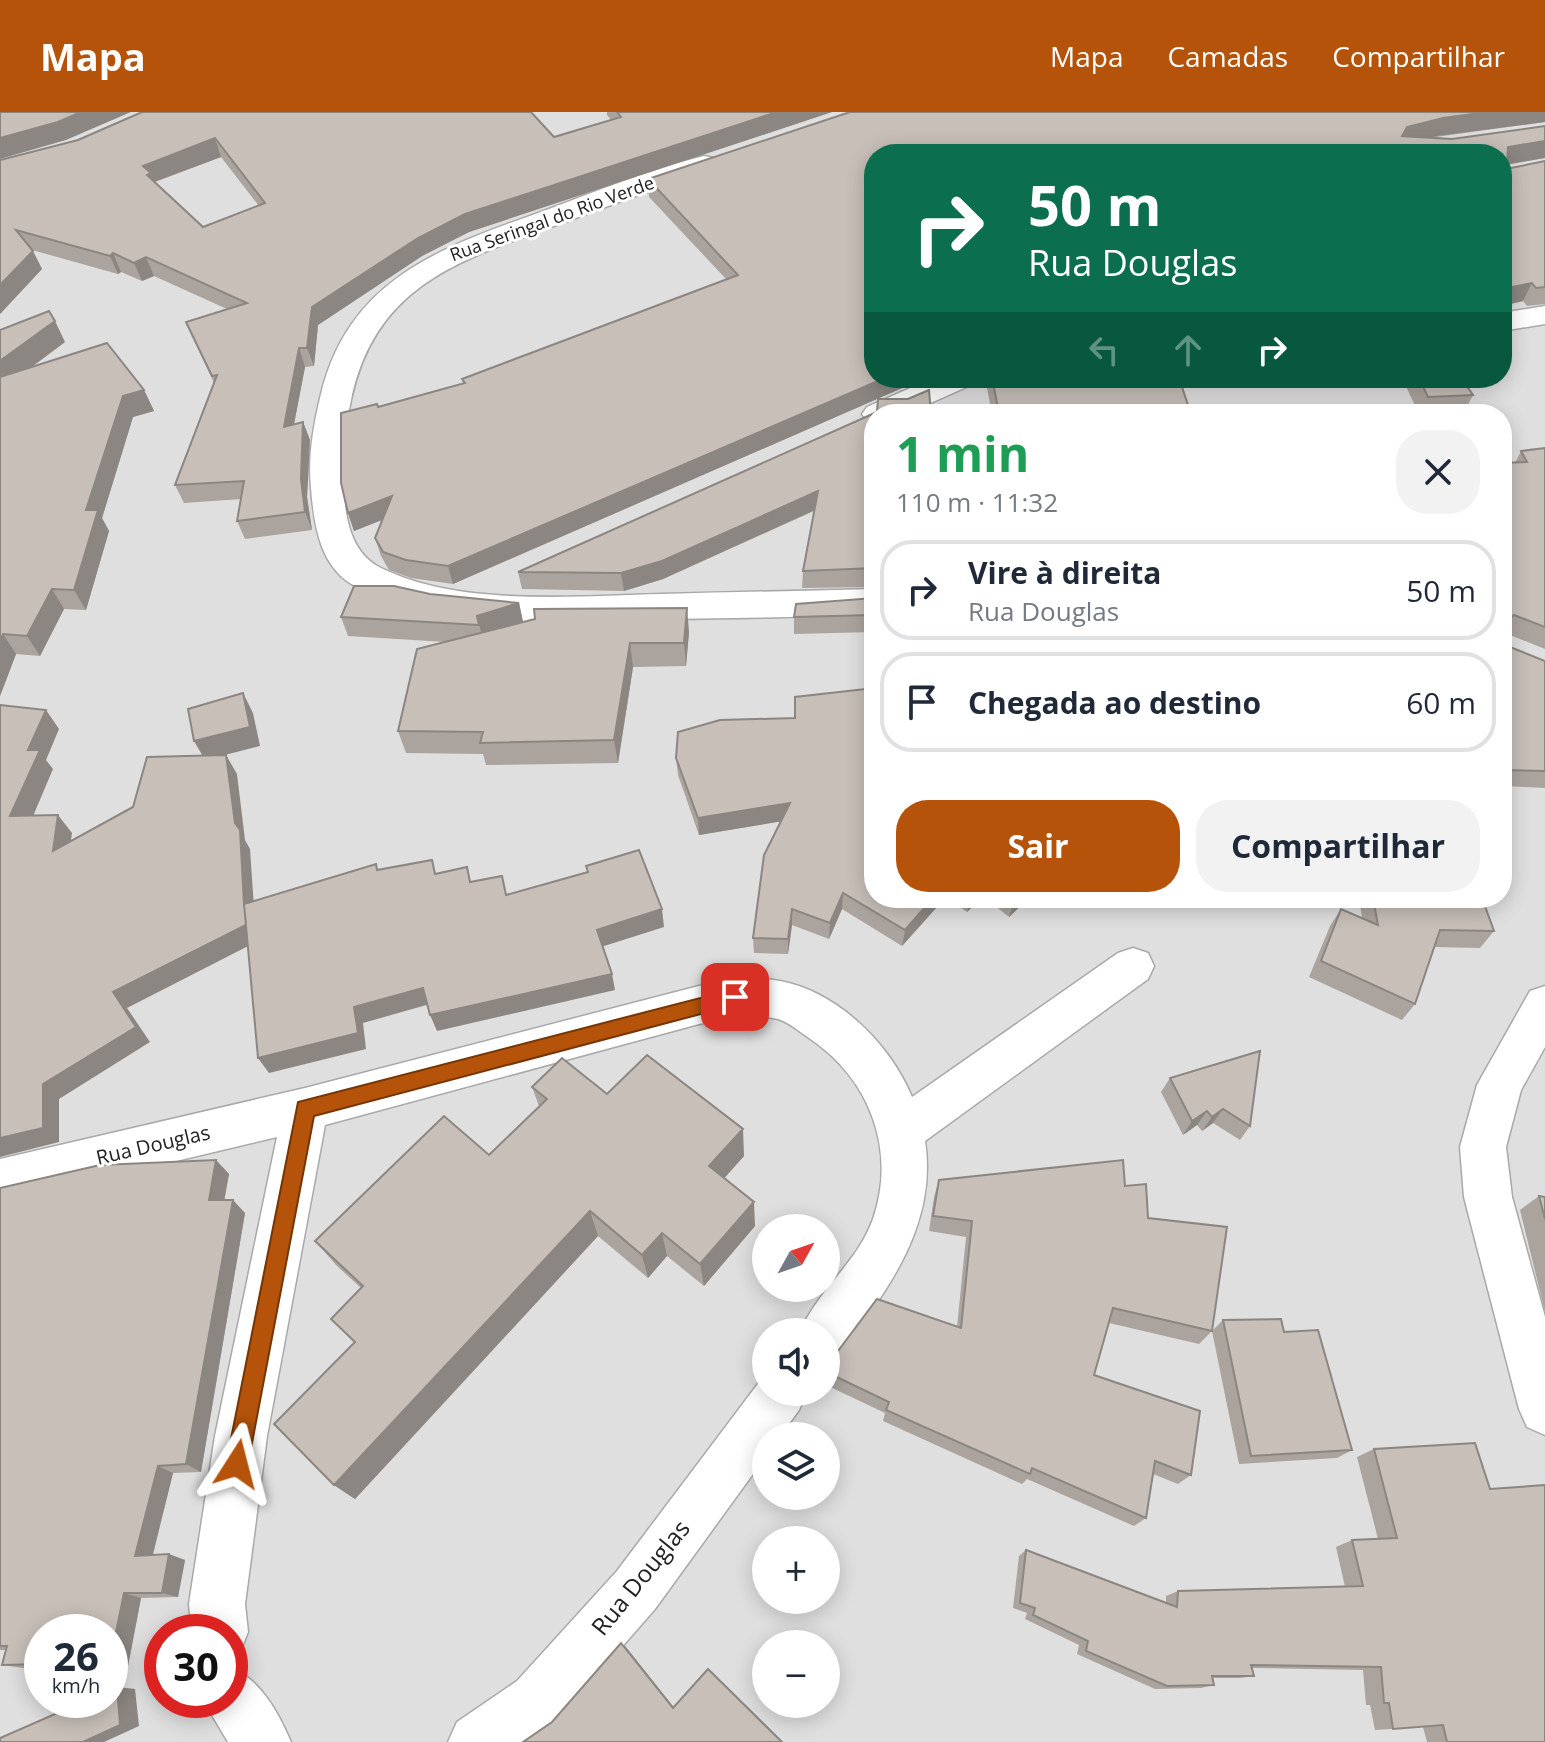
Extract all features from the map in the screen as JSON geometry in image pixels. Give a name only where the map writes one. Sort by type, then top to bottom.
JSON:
[{"type":"street","name":"Rua Seringal do Rio Verde","points":[[732,156],[501,234],[446,257],[403,282],[374,309],[354,338],[335,389],[325,466],[333,534],[354,569],[369,578],[455,602],[537,609],[864,602]]},
{"type":"street","points":[[1512,320],[1545,315]]},
{"type":"street","points":[[902,404],[938,388]]},
{"type":"street","points":[[455,602],[513,576]]},
{"type":"street","points":[[903,1130],[1133,966]]},
{"type":"street","name":"Rua Douglas","points":[[0,1181],[305,1109],[735,997],[785,1001],[836,1030],[875,1066],[903,1130],[900,1205],[876,1262],[835,1318]]},
{"type":"street","points":[[1545,1005],[1500,1085],[1483,1147],[1488,1197],[1545,1409]]},
{"type":"street","points":[[218,1614],[241,1436],[305,1109]]},
{"type":"street","name":"Rua Douglas","points":[[477,1742],[537,1701],[636,1590],[771,1406]]},
{"type":"street","points":[[245,1718],[262,1742]]},
{"type":"shaded area","points":[[35,112],[1545,112],[1545,1742],[0,1742],[0,132]]},
{"type":"building","points":[[0,112],[81,112],[58,122],[0,138]]},
{"type":"building","points":[[142,112],[531,112],[554,137],[621,117],[617,112],[777,112],[465,214],[418,238],[312,307],[307,348],[299,348],[284,427],[303,422],[301,479],[305,512],[237,521],[244,481],[175,485],[217,375],[212,376],[186,322],[247,303],[146,257],[134,263],[113,253],[110,256],[16,230],[33,251],[0,285],[0,160],[78,140]],"holes":[[[215,138],[265,203],[203,227],[147,175],[151,173],[143,166]]]},
{"type":"building","points":[[850,112],[1488,112],[1407,127],[1402,136],[1452,139],[1545,126],[1545,141],[1512,146],[864,144],[864,387],[448,566],[406,560],[383,552],[375,538],[392,496],[348,513],[341,483],[341,413],[377,404],[378,407],[465,383],[462,379],[738,275],[648,179]]},
{"type":"building","points":[[1545,161],[1545,287],[1536,288],[1532,283],[1512,287],[1512,168]]},
{"type":"building","points":[[49,311],[55,321],[0,361],[0,330]]},
{"type":"building","points":[[107,343],[144,390],[123,396],[86,510],[98,510],[74,590],[52,589],[27,636],[3,634],[0,641],[0,377]]},
{"type":"building","points":[[994,388],[1182,388],[1188,404],[997,404]]},
{"type":"building","points":[[1424,388],[1468,388],[1473,395],[1428,397]]},
{"type":"building","points":[[929,390],[930,404],[878,404],[878,399],[908,399]]},
{"type":"building","points":[[864,418],[864,568],[803,571],[818,491],[662,561],[621,573],[518,572]]},
{"type":"building","points":[[1545,448],[1545,627],[1512,616],[1512,463],[1527,462],[1521,451]]},
{"type":"building","points":[[354,586],[394,586],[430,594],[519,603],[477,616],[479,625],[341,617]]},
{"type":"building","points":[[864,599],[864,615],[794,617],[796,604]]},
{"type":"building","points":[[687,608],[684,643],[630,643],[614,740],[480,743],[483,732],[398,731],[417,649],[535,619],[534,609]]},
{"type":"building","points":[[1512,648],[1545,661],[1545,771],[1512,770]]},
{"type":"building","points":[[864,689],[864,906],[843,893],[830,923],[792,909],[788,939],[753,938],[764,855],[790,803],[698,818],[676,758],[678,732],[720,720],[795,718],[795,697]]},
{"type":"building","points":[[243,693],[250,727],[194,741],[188,709]]},
{"type":"building","points":[[0,705],[46,710],[28,750],[40,750],[10,816],[58,815],[53,851],[133,807],[147,757],[226,755],[235,823],[240,830],[244,904],[376,864],[377,870],[432,860],[435,874],[467,867],[470,882],[502,876],[506,895],[588,872],[586,866],[639,850],[662,909],[597,930],[612,974],[430,1015],[423,988],[354,1007],[358,1033],[258,1058],[246,925],[113,992],[136,1027],[43,1084],[43,1128],[0,1138]]},
{"type":"building","points":[[868,908],[924,908],[905,930]]},
{"type":"building","points":[[1375,908],[1486,908],[1494,931],[1440,930],[1415,1004],[1321,961],[1341,909],[1378,925]]},
{"type":"building","points":[[1260,1051],[1250,1126],[1223,1109],[1212,1117],[1207,1111],[1192,1121],[1170,1078]]},
{"type":"building","points":[[647,1055],[743,1129],[709,1166],[754,1202],[700,1264],[662,1233],[642,1255],[590,1211],[334,1485],[274,1424],[355,1342],[331,1319],[363,1286],[315,1241],[444,1116],[489,1155],[547,1099],[532,1087],[562,1058],[607,1094]]},
{"type":"building","points":[[216,1160],[209,1200],[233,1200],[186,1464],[158,1466],[135,1556],[169,1554],[162,1593],[124,1593],[120,1614],[24,1614],[24,1664],[2,1665],[7,1646],[0,1646],[0,1188],[100,1165]]},
{"type":"building","points":[[1123,1160],[1125,1186],[1146,1184],[1148,1218],[1227,1227],[1212,1331],[1113,1308],[1094,1375],[1200,1411],[1191,1475],[1155,1461],[1146,1518],[1032,1468],[1030,1474],[886,1410],[889,1402],[840,1379],[840,1348],[877,1299],[961,1328],[972,1221],[933,1216],[939,1180]]},
{"type":"building","points":[[1539,1196],[1545,1197],[1545,1219]]},
{"type":"building","points":[[1281,1319],[1284,1332],[1318,1330],[1352,1450],[1251,1456],[1223,1320]]},
{"type":"building","points":[[1475,1443],[1490,1489],[1545,1485],[1545,1742],[1447,1742],[1443,1725],[1393,1729],[1389,1703],[1384,1703],[1381,1667],[1251,1665],[1254,1676],[1212,1676],[1214,1685],[1167,1686],[1086,1651],[1088,1641],[1033,1615],[1035,1608],[1020,1603],[1026,1550],[1177,1607],[1178,1591],[1363,1586],[1352,1540],[1397,1538],[1374,1449]]},
{"type":"building","points":[[621,1643],[673,1708],[708,1669],[752,1712],[752,1718],[758,1718],[782,1742],[523,1742],[552,1722]]},
{"type":"building","points":[[46,1718],[119,1718],[120,1725],[83,1742],[0,1742],[0,1738]]},
{"type":"route","points":[[237,1464],[305,1109],[735,997]]}]
